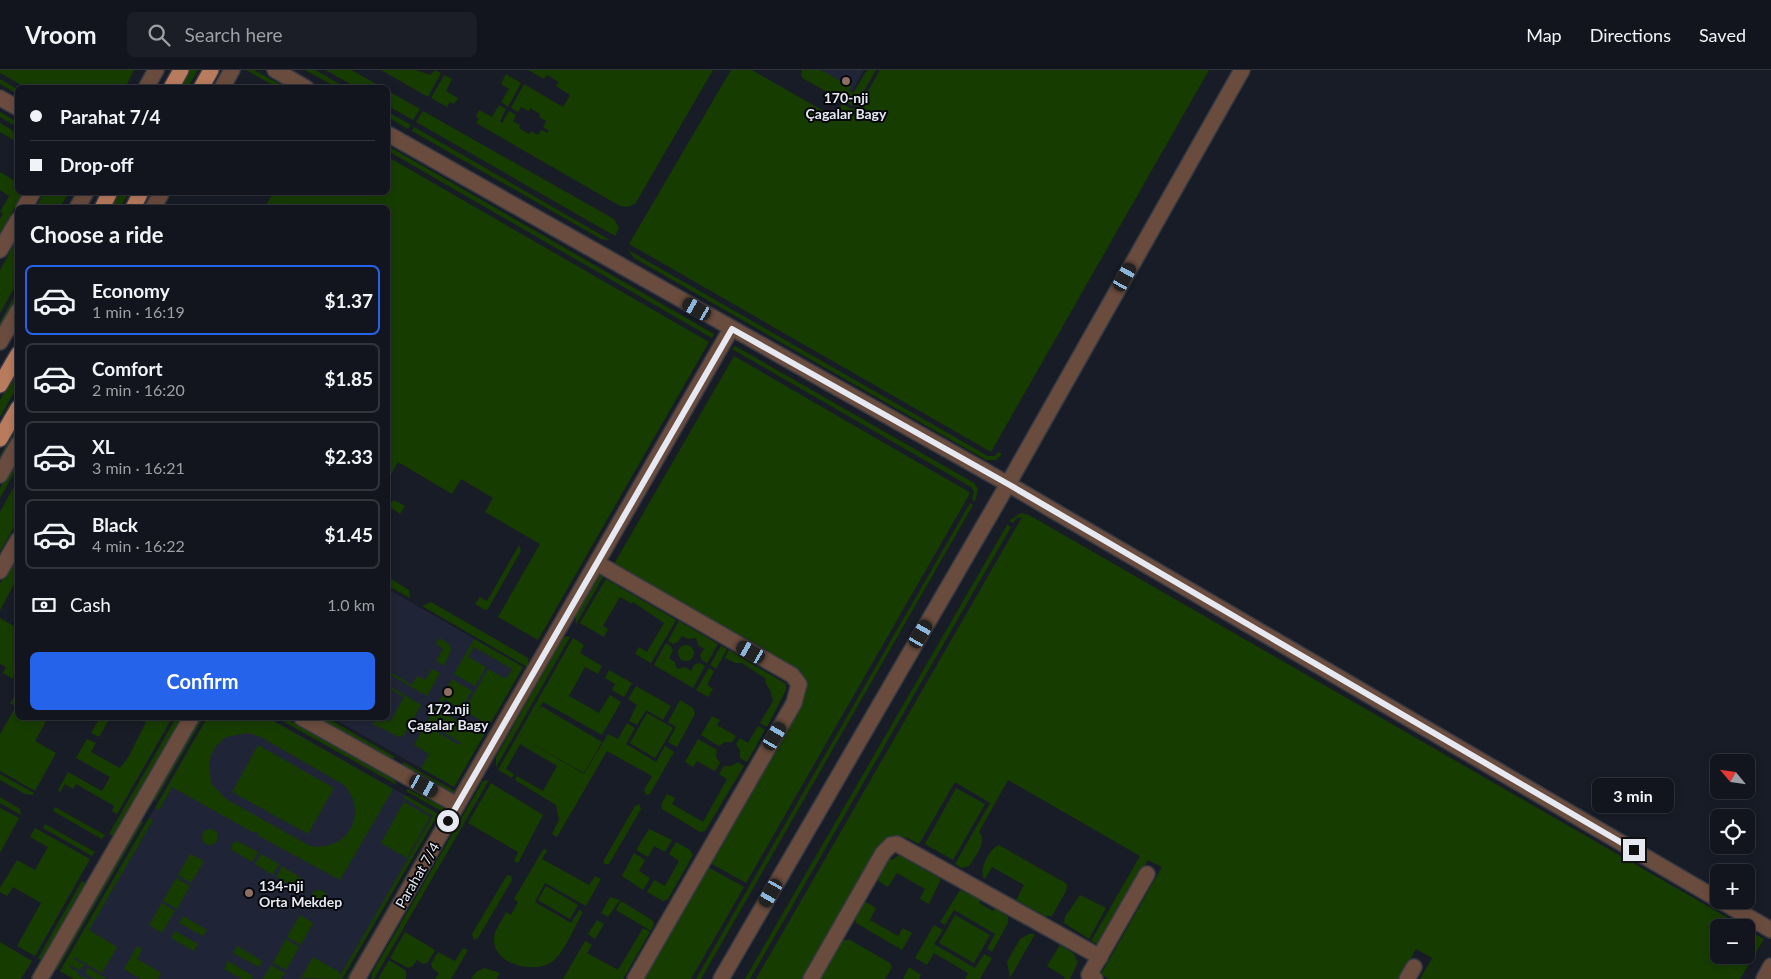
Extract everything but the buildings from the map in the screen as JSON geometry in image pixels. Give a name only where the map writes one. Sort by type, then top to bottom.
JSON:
[{"type":"main road","points":[[173,85],[181,70]]},
{"type":"main road","points":[[204,85],[212,70]]},
{"type":"main road","points":[[0,385],[15,359]]},
{"type":"main road","points":[[0,439],[15,413]]},
{"type":"street","points":[[148,85],[156,70]]},
{"type":"street","points":[[224,85],[232,70]]},
{"type":"street","points":[[275,70],[301,85]]},
{"type":"street","points":[[721,979],[1008,484],[1242,70]]},
{"type":"street","points":[[0,98],[15,106]]},
{"type":"street","points":[[390,135],[1008,484],[1710,895]]},
{"type":"street","points":[[0,250],[15,225]]},
{"type":"street","points":[[0,342],[15,316]]},
{"type":"street","name":"Parahat 7/4","points":[[357,979],[732,329]]},
{"type":"street","points":[[0,475],[15,449]]},
{"type":"street","points":[[0,571],[15,545]]},
{"type":"street","points":[[597,563],[792,675],[799,684],[794,703],[635,979]]},
{"type":"street","points":[[40,979],[189,720]]},
{"type":"street","points":[[306,720],[457,805]]},
{"type":"street","points":[[811,979],[883,853],[891,845],[897,844],[1100,957]]},
{"type":"street","points":[[1091,978],[1100,957],[1147,874]]},
{"type":"street","points":[[1735,909],[1771,930]]},
{"type":"street","points":[[1764,979],[1771,966]]},
{"type":"shaded area","name":"170-nji Çagalar Bagy","points":[[815,70],[864,70],[852,92]]},
{"type":"shaded area","name":"172.nji Çagalar Bagy","points":[[390,590],[523,667],[454,787],[337,720],[390,720]]},
{"type":"shaded area","name":"134-nji Orta Mekdep","points":[[206,720],[273,720],[438,814],[342,979],[74,979],[60,971]]},
{"type":"green space","points":[[0,70],[134,70],[126,85],[21,85],[0,73]]},
{"type":"green space","points":[[188,70],[198,70],[189,85],[180,85]]},
{"type":"green space","points":[[246,70],[254,70],[281,85],[272,85]]},
{"type":"green space","points":[[305,70],[315,70],[341,85],[332,85]]},
{"type":"green space","points":[[325,70],[351,70],[378,85],[352,85]]},
{"type":"green space","points":[[381,70],[416,70],[430,75],[435,70],[441,73],[428,97]]},
{"type":"green space","points":[[528,70],[713,70],[635,204],[627,207],[620,206],[476,123],[479,119],[476,117],[479,110],[492,117],[499,105],[506,109],[500,121],[502,123],[509,111],[516,115],[513,121],[520,125],[519,128],[529,134],[531,131],[538,135],[541,130],[548,133],[549,131],[543,127],[546,121],[539,117],[540,114],[530,108],[529,111],[521,107],[518,112],[511,108],[524,84],[563,107],[570,95],[556,86],[559,82],[547,75],[544,79]]},
{"type":"green space","points":[[731,70],[752,70],[834,117],[842,104],[852,109],[860,105],[880,70],[1209,70],[991,452],[629,244]]},
{"type":"green space","points":[[802,70],[821,70],[851,87],[849,90],[853,93],[867,70],[876,70],[857,103],[852,106],[804,79],[801,76]]},
{"type":"green space","points":[[506,74],[521,83],[508,107],[501,102],[509,89],[501,84]]},
{"type":"green space","points":[[444,75],[452,79],[446,91],[458,98],[454,104],[450,102],[447,107],[431,98]]},
{"type":"green space","points":[[0,79],[15,88],[15,93],[0,84]]},
{"type":"green space","points":[[390,92],[420,109],[413,120],[390,107]]},
{"type":"green space","points":[[423,111],[614,219],[619,228],[615,236],[416,122]]},
{"type":"green space","points":[[0,112],[15,121],[15,126],[0,117]]},
{"type":"green space","points":[[390,113],[411,125],[408,129],[390,118]]},
{"type":"green space","points":[[0,123],[15,132],[15,141],[0,132]]},
{"type":"green space","points":[[414,127],[610,240],[601,239],[412,131]]},
{"type":"green space","points":[[390,147],[714,334],[712,338],[390,152]]},
{"type":"green space","points":[[390,158],[709,342],[538,640],[498,617],[540,544],[485,512],[493,498],[461,479],[452,494],[398,462],[390,476],[390,205],[266,205],[272,195],[390,195]]},
{"type":"green space","points":[[0,172],[15,181],[15,195],[22,195],[0,233],[0,219],[3,213],[0,212],[9,196],[0,190]]},
{"type":"green space","points":[[43,195],[68,195],[61,205],[37,205]]},
{"type":"green space","points":[[117,195],[127,196],[121,205],[112,205]]},
{"type":"green space","points":[[15,243],[15,287],[0,313],[0,270]]},
{"type":"green space","points":[[628,250],[988,456],[995,456],[998,452],[1002,454],[996,460],[986,460],[634,258]]},
{"type":"green space","points":[[15,295],[15,304],[0,331],[0,322]]},
{"type":"green space","points":[[735,346],[974,483],[978,489],[975,502],[972,499],[974,492],[971,487],[732,349]]},
{"type":"green space","points":[[734,356],[969,492],[746,883],[710,863],[801,705],[807,683],[803,675],[789,664],[614,564]]},
{"type":"green space","points":[[15,373],[15,391],[0,417],[0,400]]},
{"type":"green space","points":[[15,429],[15,438],[0,464],[0,456]]},
{"type":"green space","points":[[15,461],[15,472],[0,498],[0,488]]},
{"type":"green space","points":[[15,485],[15,526],[0,552],[0,512]]},
{"type":"green space","points":[[394,500],[405,506],[400,514],[390,507],[390,503]]},
{"type":"green space","points":[[970,503],[973,505],[701,979],[696,979]]},
{"type":"green space","points":[[1021,513],[1029,515],[1730,919],[1710,919],[1710,964],[1749,964],[1740,979],[1420,979],[1432,958],[1416,949],[1399,979],[1109,979],[1101,974],[1162,867],[1148,860],[1101,941],[1097,944],[1091,941],[1140,856],[1008,780],[979,832],[982,840],[981,845],[969,866],[962,868],[955,864],[990,803],[955,782],[919,844],[904,837],[894,836],[880,845],[803,979],[756,979],[1022,517],[1017,518],[1013,523],[1009,521]]},
{"type":"green space","points":[[1007,525],[1011,527],[750,979],[745,979]]},
{"type":"green space","points":[[519,545],[521,551],[488,609],[485,610],[475,604],[480,597],[487,601]]},
{"type":"green space","points":[[15,559],[15,583],[0,610],[0,583]]},
{"type":"green space","points":[[600,575],[604,575],[576,624],[575,616]]},
{"type":"green space","points":[[390,578],[409,590],[410,598],[390,587]]},
{"type":"green space","points":[[606,579],[676,620],[651,663],[635,654],[639,647],[647,652],[664,623],[633,602],[632,604],[620,597],[603,626],[608,629],[604,637],[580,623]]},
{"type":"green space","points":[[431,602],[528,658],[529,668],[422,606]]},
{"type":"green space","points":[[0,618],[15,627],[15,674],[13,679],[3,673],[6,667],[0,664]]},
{"type":"green space","points":[[679,621],[718,644],[707,663],[702,660],[700,655],[704,649],[698,645],[696,638],[688,639],[682,636],[678,642],[673,644],[668,641]]},
{"type":"green space","points":[[570,637],[496,767],[496,757],[563,638]]},
{"type":"green space","points":[[440,638],[449,644],[451,650],[444,666],[436,661],[443,649],[436,644]]},
{"type":"green space","points":[[573,638],[584,645],[580,653],[602,666],[598,674],[585,667],[569,696],[599,713],[610,695],[621,702],[602,735],[543,702],[531,722],[541,706],[602,742],[584,773],[522,738],[584,774],[608,734],[618,739],[627,723],[635,728],[626,744],[656,762],[665,746],[674,752],[650,794],[646,795],[644,790],[652,776],[607,751],[557,837],[552,834],[559,820],[556,805],[515,780],[517,776],[543,791],[557,766],[520,744],[506,769],[514,774],[512,778],[498,770]]},
{"type":"green space","points":[[474,639],[523,667],[454,787],[421,768],[429,754],[414,745],[425,725],[459,745],[461,743],[427,722],[452,679],[472,691],[461,709],[444,699],[438,709],[476,731],[482,721],[464,711],[488,669],[506,679],[512,669],[474,647],[468,657],[486,667],[475,686],[454,674]]},
{"type":"green space","points":[[666,643],[671,646],[673,651],[669,658],[675,662],[677,669],[685,667],[691,671],[695,664],[700,663],[705,666],[693,688],[654,665]]},
{"type":"green space","points":[[686,645],[692,647],[694,653],[692,659],[686,661],[680,659],[678,653],[680,647]]},
{"type":"green space","points":[[721,646],[727,649],[716,669],[710,665]]},
{"type":"green space","points":[[729,650],[786,684],[786,690],[767,727],[760,723],[773,701],[770,690],[765,682],[766,679],[742,663],[735,663],[725,658]]},
{"type":"green space","points":[[709,668],[714,671],[707,685],[713,689],[708,697],[696,690]]},
{"type":"green space","points":[[432,669],[440,673],[427,696],[390,675],[390,672],[412,685],[417,676],[425,680]]},
{"type":"green space","points":[[525,669],[528,670],[457,792],[452,794],[403,767],[403,762],[455,791]]},
{"type":"green space","points":[[609,670],[632,683],[624,697],[612,690],[615,684],[605,678]]},
{"type":"green space","points":[[390,686],[421,705],[404,735],[399,737],[373,724],[375,720],[382,723],[384,720],[390,722],[404,697],[390,689]]},
{"type":"green space","points":[[636,686],[671,706],[663,720],[646,710],[637,725],[629,721],[637,705],[628,699]]},
{"type":"green space","points":[[15,695],[15,706],[10,703]]},
{"type":"green space","points":[[680,700],[693,708],[695,714],[677,747],[668,742],[676,727],[668,722]]},
{"type":"green space","points":[[15,708],[15,720],[47,720],[35,741],[56,753],[35,791],[0,771],[0,734]]},
{"type":"green space","points":[[647,713],[673,728],[655,758],[630,743]]},
{"type":"green space","points":[[712,716],[720,720],[717,725],[736,736],[732,742],[725,742],[719,746],[701,735]]},
{"type":"green space","points":[[99,720],[109,720],[99,737],[91,733]]},
{"type":"green space","points":[[142,720],[171,720],[117,814],[112,811],[114,806],[76,784],[73,789],[65,784],[60,792],[58,790],[68,772],[102,791],[110,777],[76,758],[87,739],[96,743],[91,752],[120,768],[129,756],[146,722]]},
{"type":"green space","points":[[175,720],[180,720],[113,836],[109,834]]},
{"type":"green space","points":[[198,720],[202,720],[155,801],[152,799]]},
{"type":"green space","points":[[206,720],[272,720],[393,789],[340,880],[257,835],[258,832],[255,831],[254,833],[172,787],[159,810],[155,808]],"holes":[[[247,733],[261,737],[344,785],[352,796],[355,807],[351,829],[335,843],[323,847],[310,846],[226,799],[211,783],[209,761],[215,747],[226,737]]]},
{"type":"green space","points":[[281,720],[289,720],[394,780],[397,785]]},
{"type":"green space","points":[[320,720],[330,720],[395,757],[390,760]]},
{"type":"green space","points":[[758,726],[765,730],[747,762],[740,758],[740,750],[736,744],[740,738],[748,743]]},
{"type":"green space","points":[[698,739],[717,750],[716,757],[720,763],[715,771],[697,761],[693,767],[685,762]]},
{"type":"green space","points":[[258,745],[334,788],[308,834],[232,792]]},
{"type":"green space","points":[[738,762],[744,766],[705,831],[700,832],[662,809],[661,805],[667,794],[675,798],[672,804],[703,822],[727,779],[719,774],[724,766],[731,766]]},
{"type":"green space","points":[[0,774],[34,793],[33,795],[25,794],[0,780]]},
{"type":"green space","points":[[489,780],[374,979],[371,979],[372,973],[483,781]]},
{"type":"green space","points":[[491,783],[543,815],[518,863],[514,861],[518,852],[468,823]]},
{"type":"green space","points":[[956,788],[985,804],[953,860],[925,844]]},
{"type":"green space","points":[[408,789],[443,807],[445,813],[406,791]]},
{"type":"green space","points":[[405,795],[438,814],[342,979],[338,979],[433,816],[404,798]]},
{"type":"green space","points":[[0,797],[20,809],[21,815],[0,803]]},
{"type":"green space","points":[[404,802],[430,817],[407,858],[381,843]]},
{"type":"green space","points":[[639,804],[641,809],[609,864],[604,864],[604,860],[635,806]]},
{"type":"green space","points":[[55,807],[105,835],[102,839],[53,811]]},
{"type":"green space","points":[[0,808],[19,818],[0,853]]},
{"type":"green space","points":[[441,815],[443,817],[349,979],[346,979]]},
{"type":"green space","points":[[149,818],[153,820],[89,930],[117,947],[102,973],[74,957],[73,959],[85,965],[79,970],[70,965],[69,967],[78,972],[79,976],[90,979],[74,979],[60,971]]},
{"type":"green space","points":[[140,820],[143,822],[57,970],[54,968]]},
{"type":"green space","points":[[45,824],[95,852],[92,856],[43,828]]},
{"type":"green space","points":[[35,828],[90,859],[35,956],[17,946],[41,903],[13,887],[7,896],[0,892],[0,888],[17,860],[35,870],[48,847],[30,837]]},
{"type":"green space","points":[[210,829],[218,837],[210,845],[202,837]]},
{"type":"green space","points":[[649,829],[672,840],[665,852],[654,846],[648,857],[636,850]]},
{"type":"green space","points":[[237,841],[258,852],[252,862],[232,850],[232,844]]},
{"type":"green space","points":[[676,842],[690,850],[693,855],[668,899],[663,901],[647,892],[654,880],[665,886],[679,861],[669,854]]},
{"type":"green space","points":[[999,845],[1067,884],[1066,891],[1052,916],[1045,916],[1016,900],[1024,885],[992,867],[985,879],[983,877],[982,873],[986,859],[992,850]]},
{"type":"green space","points":[[544,848],[547,851],[542,859],[589,885],[595,876],[601,879],[586,906],[545,883],[535,902],[571,923],[579,910],[583,912],[565,945],[553,961],[536,967],[526,967],[517,965],[501,956],[496,949],[494,937],[506,912],[511,915],[518,902],[514,899]]},
{"type":"green space","points":[[634,853],[645,860],[639,871],[650,878],[643,890],[622,876]]},
{"type":"green space","points":[[190,854],[204,861],[191,883],[178,875]]},
{"type":"green space","points":[[261,854],[279,864],[273,875],[255,864]]},
{"type":"green space","points":[[899,855],[941,879],[929,904],[920,899],[925,889],[897,873],[888,887],[877,880],[889,858],[892,860]]},
{"type":"green space","points":[[282,866],[301,878],[299,886],[293,886],[276,877]]},
{"type":"green space","points":[[708,867],[744,887],[691,979],[644,979]]},
{"type":"green space","points":[[507,875],[511,876],[512,880],[478,938],[474,940],[472,934]]},
{"type":"green space","points":[[176,878],[190,886],[177,909],[163,901]]},
{"type":"green space","points":[[82,881],[86,883],[42,961],[38,958]]},
{"type":"green space","points":[[546,886],[578,905],[570,919],[538,900]]},
{"type":"green space","points":[[319,890],[327,898],[319,906],[311,898]]},
{"type":"green space","points":[[960,890],[981,900],[979,903],[993,911],[995,908],[1008,917],[1008,923],[992,952],[987,949],[995,934],[954,910],[945,925],[940,922]]},
{"type":"green space","points":[[1080,895],[1106,908],[1089,939],[1064,923],[1065,917]]},
{"type":"green space","points":[[610,897],[620,900],[608,917],[601,913]]},
{"type":"green space","points":[[621,901],[652,920],[654,924],[651,931],[616,910]]},
{"type":"green space","points":[[864,901],[876,908],[870,920],[898,936],[903,928],[912,933],[902,950],[856,923],[855,917]]},
{"type":"green space","points":[[162,903],[175,911],[162,933],[149,925]]},
{"type":"green space","points":[[300,915],[313,923],[301,945],[287,937]]},
{"type":"green space","points":[[955,915],[990,935],[974,963],[939,943]]},
{"type":"green space","points":[[183,916],[207,930],[203,936],[179,923]]},
{"type":"green space","points":[[597,920],[604,924],[595,939],[588,934]]},
{"type":"green space","points":[[934,925],[943,930],[934,944],[975,968],[984,954],[992,958],[980,979],[965,979],[968,973],[934,953],[927,965],[915,958]]},
{"type":"green space","points":[[643,928],[650,932],[623,979],[563,979],[585,941],[592,945],[587,953],[618,970]]},
{"type":"green space","points":[[175,931],[198,944],[194,951],[171,938]]},
{"type":"green space","points":[[405,932],[435,950],[428,962],[423,964],[417,960],[413,966],[408,968],[390,958]]},
{"type":"green space","points":[[1029,934],[1035,934],[1010,978],[1007,962],[1020,939]]},
{"type":"green space","points":[[1755,934],[1764,939],[1755,954]]},
{"type":"green space","points":[[286,939],[299,947],[286,970],[273,963]]},
{"type":"green space","points":[[842,940],[850,940],[890,963],[892,967],[885,979],[819,979]]},
{"type":"green space","points":[[0,942],[32,961],[21,979],[0,979]]},
{"type":"green space","points":[[1060,945],[1073,953],[1078,962],[1070,979],[1064,979],[1065,977],[1047,966]]},
{"type":"green space","points":[[137,946],[142,949],[137,959],[161,973],[158,979],[141,979],[124,969]]},
{"type":"green space","points":[[237,946],[262,961],[259,967],[233,953]]},
{"type":"green space","points":[[463,948],[468,950],[451,979],[435,979],[439,973],[433,969],[431,964],[438,952],[455,961]]},
{"type":"green space","points":[[313,957],[341,973],[337,979],[301,978]]},
{"type":"green space","points":[[389,960],[406,971],[406,979],[378,979]]},
{"type":"green space","points":[[228,961],[253,976],[252,979],[242,979],[224,969]]},
{"type":"green space","points":[[271,965],[285,973],[281,979],[263,979]]},
{"type":"green space","points":[[87,967],[107,979],[95,979],[86,974]]},
{"type":"green space","points":[[909,967],[921,975],[919,979],[903,979]]},
{"type":"green space","points":[[484,968],[500,973],[496,979],[471,979],[476,972]]},
{"type":"place","name":"170-nji Çagalar Bagy","points":[[846,81]]},
{"type":"place","name":"172.nji Çagalar Bagy","points":[[448,692]]},
{"type":"place","name":"134-nji Orta Mekdep","points":[[249,893]]},
{"type":"route","points":[[448,821],[732,329],[1008,484],[1634,850]]}]
